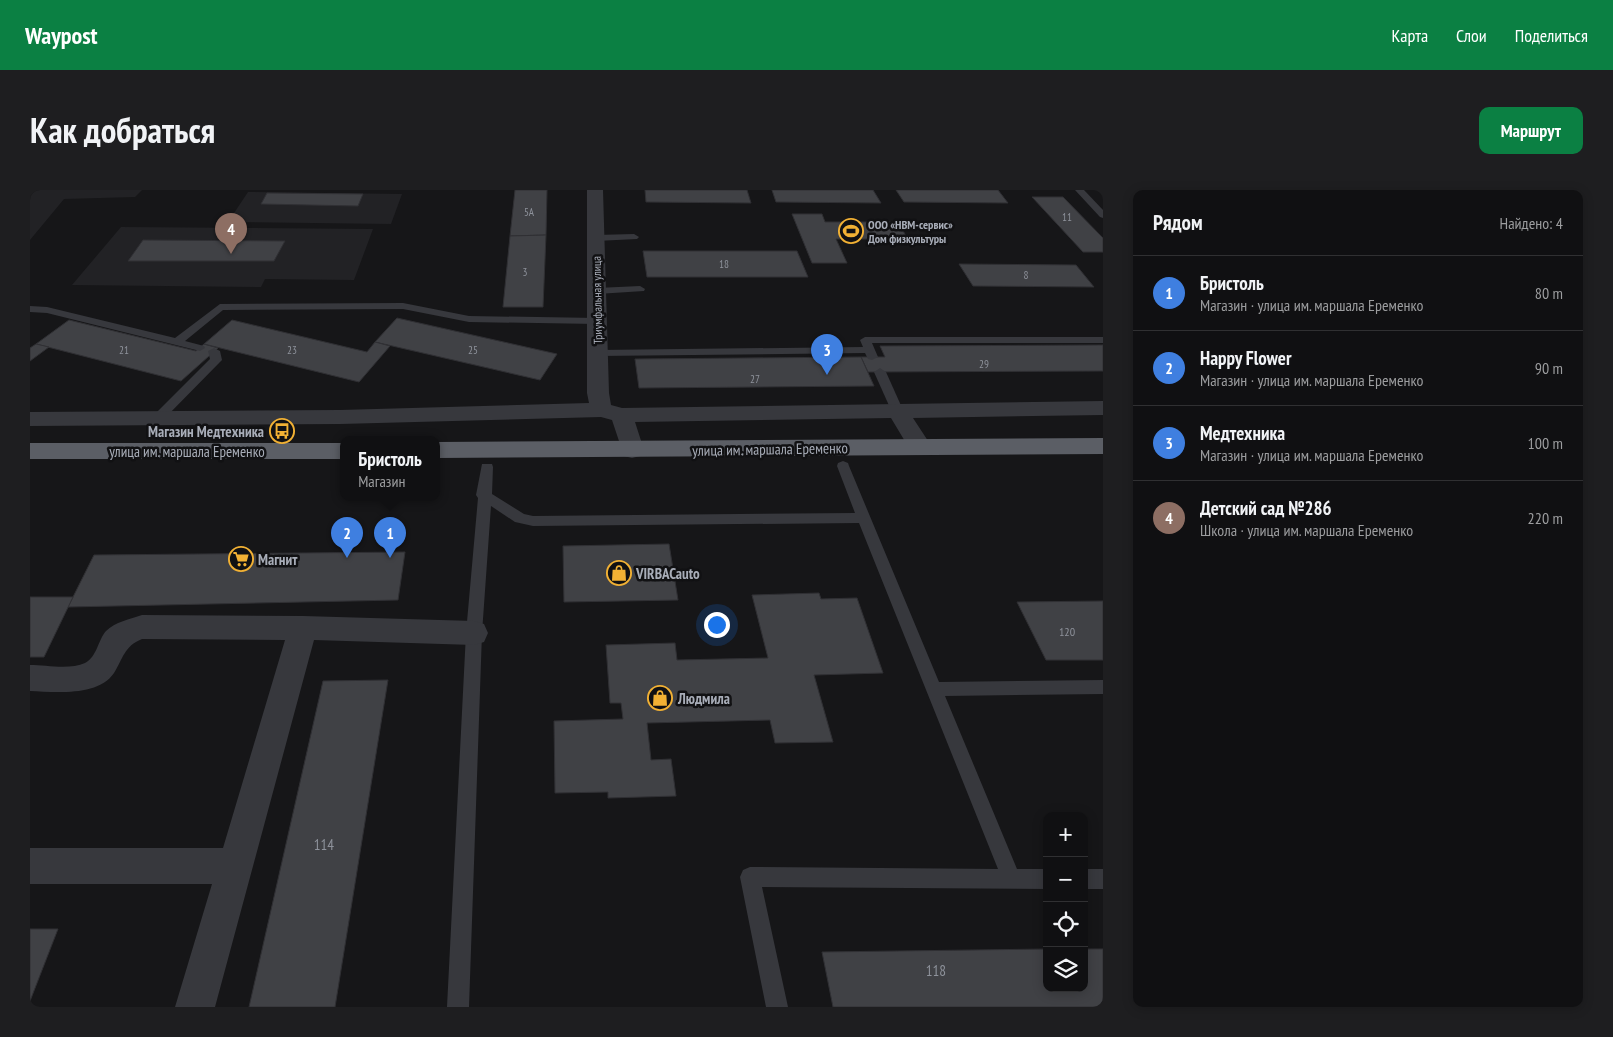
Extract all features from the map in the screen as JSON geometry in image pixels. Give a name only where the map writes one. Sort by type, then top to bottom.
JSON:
[{"type":"highway","name":"улица им. маршала Еременко","points":[[440,450],[1103,446]]},
{"type":"highway","name":"улица им. маршала Еременко","points":[[30,451],[340,451]]},
{"type":"highway","name":"улица им. маршала Еременко","points":[[440,467],[1103,465]]},
{"type":"highway","name":"улица им. маршала Еременко","points":[[30,468],[340,467]]},
{"type":"street","name":"Триумфальная улица","points":[[595,190],[598,393],[612,412],[632,450]]},
{"type":"street","points":[[30,419],[1103,408]]},
{"type":"street","points":[[897,410],[920,447]]},
{"type":"street","points":[[30,678],[78,677],[92,674],[104,666],[116,640],[128,632],[142,627],[302,628],[474,633]]},
{"type":"street","points":[[195,1007],[302,628]]},
{"type":"street","points":[[30,866],[235,866]]},
{"type":"lane","points":[[1079,190],[1103,215]]},
{"type":"lane","points":[[596,238],[634,237]]},
{"type":"lane","points":[[597,291],[640,289]]},
{"type":"lane","points":[[177,342],[220,307],[403,306],[469,319],[597,322]]},
{"type":"lane","points":[[30,309],[47,310],[200,348]]},
{"type":"lane","points":[[598,352],[871,354],[865,340],[1103,340]]},
{"type":"lane","points":[[158,418],[216,360],[214,351]]},
{"type":"lane","points":[[880,372],[897,410]]},
{"type":"lane","points":[[843,466],[1011,878]]},
{"type":"lane","points":[[458,1007],[474,633],[483,495],[487,467]]},
{"type":"lane","points":[[483,495],[520,518],[534,520],[865,518]]},
{"type":"lane","points":[[934,689],[1103,688]]},
{"type":"lane","points":[[777,1007],[750,877],[1043,879]]},
{"type":"lane","points":[[1088,879],[1103,879]]},
{"type":"shaded area","points":[[30,190],[142,190],[135,197],[64,199],[30,240]]},
{"type":"shaded area","points":[[248,192],[402,194],[391,224],[228,222]]},
{"type":"shaded area","points":[[121,227],[373,229],[354,280],[265,279],[261,287],[72,285]]},
{"type":"building","points":[[515,190],[547,190],[546,235],[510,236]]},
{"type":"building","points":[[645,190],[747,190],[751,203],[646,202]]},
{"type":"building","points":[[772,190],[873,190],[881,203],[776,202]]},
{"type":"building","points":[[896,190],[998,190],[1008,203],[904,202]]},
{"type":"building","points":[[267,193],[363,194],[358,206],[261,204]]},
{"type":"building","points":[[1032,197],[1063,197],[1103,238],[1103,252],[1083,252]]},
{"type":"building","name":"ООО «НВМ-сервис» Дом физкультуры","points":[[792,214],[822,214],[825,222],[898,222],[910,243],[884,243],[882,239],[836,239],[847,263],[812,263]]},
{"type":"building","points":[[546,235],[543,307],[503,307],[510,236]]},
{"type":"building","points":[[143,240],[285,241],[274,261],[128,261]]},
{"type":"building","points":[[643,251],[797,251],[808,277],[647,277]]},
{"type":"building","points":[[959,264],[1076,265],[1094,287],[973,286]]},
{"type":"building","points":[[397,318],[557,354],[540,380],[375,342]]},
{"type":"building","points":[[69,320],[196,351],[204,344],[218,348],[181,381],[36,344]]},
{"type":"building","points":[[232,320],[367,352],[375,342],[390,346],[359,382],[204,344]]},
{"type":"building","points":[[36,344],[49,347],[30,361],[30,348]]},
{"type":"building","points":[[1103,345],[1103,371],[868,372],[861,357],[885,357],[880,346]]},
{"type":"building","points":[[861,357],[874,386],[639,388],[635,359]]},
{"type":"building","name":"VIRBACauto","points":[[669,544],[678,600],[564,602],[563,546]]},
{"type":"building","points":[[405,552],[398,600],[68,607],[94,555]]},
{"type":"building","points":[[819,593],[821,599],[857,598],[883,673],[814,675],[833,742],[775,743],[770,720],[647,723],[651,760],[671,759],[676,796],[608,798],[608,792],[555,793],[554,721],[623,719],[621,703],[610,703],[606,645],[675,643],[677,660],[768,658],[752,595]]},
{"type":"building","points":[[30,597],[73,597],[44,657],[30,657]]},
{"type":"building","points":[[1103,601],[1103,660],[1046,660],[1017,602]]},
{"type":"building","points":[[388,680],[335,1007],[249,1007],[323,681]]},
{"type":"building","points":[[30,929],[58,929],[30,1001]]},
{"type":"building","points":[[1043,949],[1043,992],[1088,992],[1088,949],[1103,949],[1103,1007],[833,1007],[822,952]]},
{"type":"place","name":"ООО «НВМ-сервис» Дом физкультуры","points":[[851,231]]},
{"type":"place","name":"Детский сад №286","points":[[231,254]]},
{"type":"place","name":"Медтехника","points":[[827,375]]},
{"type":"place","name":"Магазин Медтехника","points":[[282,431]]},
{"type":"place","name":"Happy Flower","points":[[347,558]]},
{"type":"place","name":"Бристоль","points":[[390,558]]},
{"type":"place","name":"Магнит","points":[[241,559]]},
{"type":"place","name":"VIRBACauto","points":[[619,573]]},
{"type":"place","name":"Людмила","points":[[660,698]]}]
